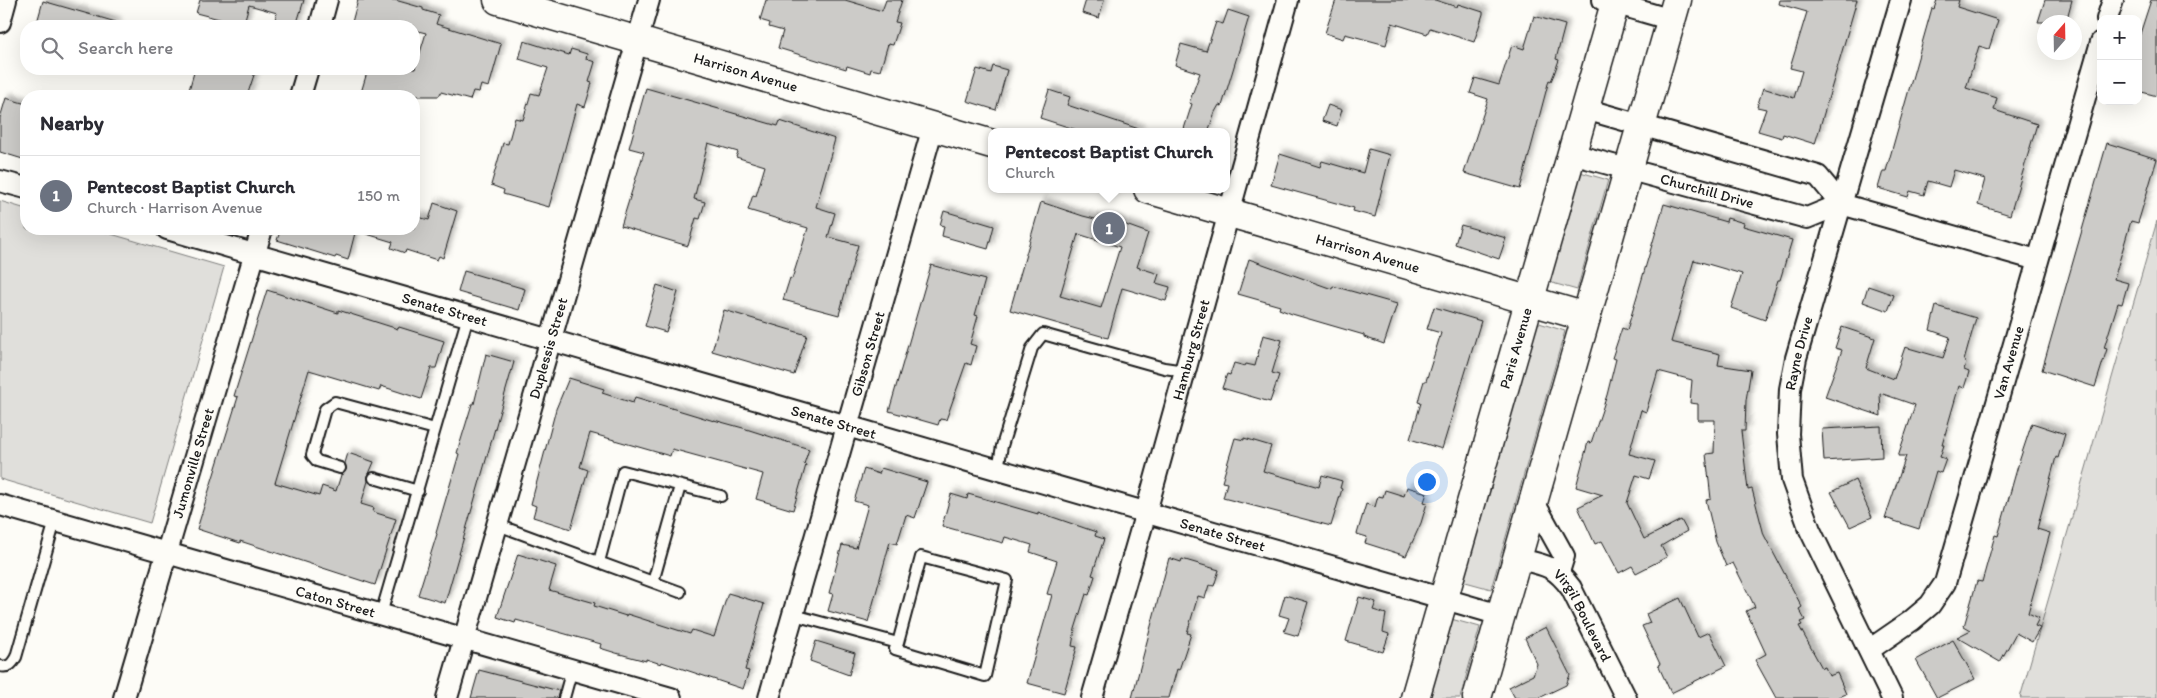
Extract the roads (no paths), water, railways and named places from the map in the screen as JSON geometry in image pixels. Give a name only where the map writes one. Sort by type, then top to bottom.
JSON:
[{"type":"street","points":[[0,22],[6,0]]},
{"type":"street","points":[[322,20],[327,0]]},
{"type":"street","name":"Harrison Avenue","points":[[498,0],[988,143]]},
{"type":"street","name":"Duplessis Street","points":[[448,698],[649,0]]},
{"type":"street","name":"Hamburg Street","points":[[1092,698],[1146,512],[1288,0]]},
{"type":"street","name":"Rayne Drive","points":[[1892,698],[1810,530],[1792,480],[1788,434],[1790,388],[1796,358],[1901,0]]},
{"type":"street","points":[[2108,15],[2113,0]]},
{"type":"street","points":[[1477,698],[1675,10],[1611,1]]},
{"type":"street","name":"Paris Avenue","points":[[1415,698],[1585,109],[1611,1]]},
{"type":"street","name":"Van Avenue","points":[[1869,650],[1911,621],[1930,605],[1945,583],[2097,56]]},
{"type":"street","points":[[302,90],[306,75]]},
{"type":"street","points":[[1585,109],[1818,176],[1841,204],[2037,260]]},
{"type":"street","name":"Gibson Street","points":[[769,698],[849,426],[933,127]]},
{"type":"street","name":"Churchill Drive","points":[[1572,154],[1807,218],[1841,204]]},
{"type":"street","points":[[0,181],[20,186]]},
{"type":"street","name":"Harrison Avenue","points":[[1162,193],[1586,317]]},
{"type":"street","name":"Senate Street","points":[[188,235],[1500,615]]},
{"type":"street","name":"Jumonville Street","points":[[124,698],[168,554],[260,235]]},
{"type":"street","points":[[1534,502],[1564,556],[1559,572]]},
{"type":"street","name":"Caton Street","points":[[0,505],[671,698]]},
{"type":"street","name":"Virgil Boulevard","points":[[1518,559],[1541,564],[1559,572],[1571,588],[1626,698]]},
{"type":"lane","points":[[381,614],[468,316]]},
{"type":"lane","points":[[998,469],[1002,446],[1032,348],[1043,334],[1164,368],[1185,371]]},
{"type":"lane","points":[[340,468],[317,461],[312,455],[325,409],[334,402],[435,429]]},
{"type":"lane","points":[[599,562],[623,471],[721,496]]},
{"type":"lane","points":[[374,478],[418,491]]},
{"type":"lane","points":[[653,582],[680,486]]},
{"type":"lane","points":[[0,666],[5,667],[12,664],[16,657],[55,521]]},
{"type":"lane","points":[[498,525],[680,592]]},
{"type":"lane","points":[[921,557],[1007,580],[984,676],[895,649],[898,643],[921,557]]},
{"type":"lane","points":[[794,615],[898,643]]},
{"type":"lane","points":[[564,698],[572,669]]},
{"type":"place","name":"Pentecost Baptist Church","points":[[1109,228]]}]
